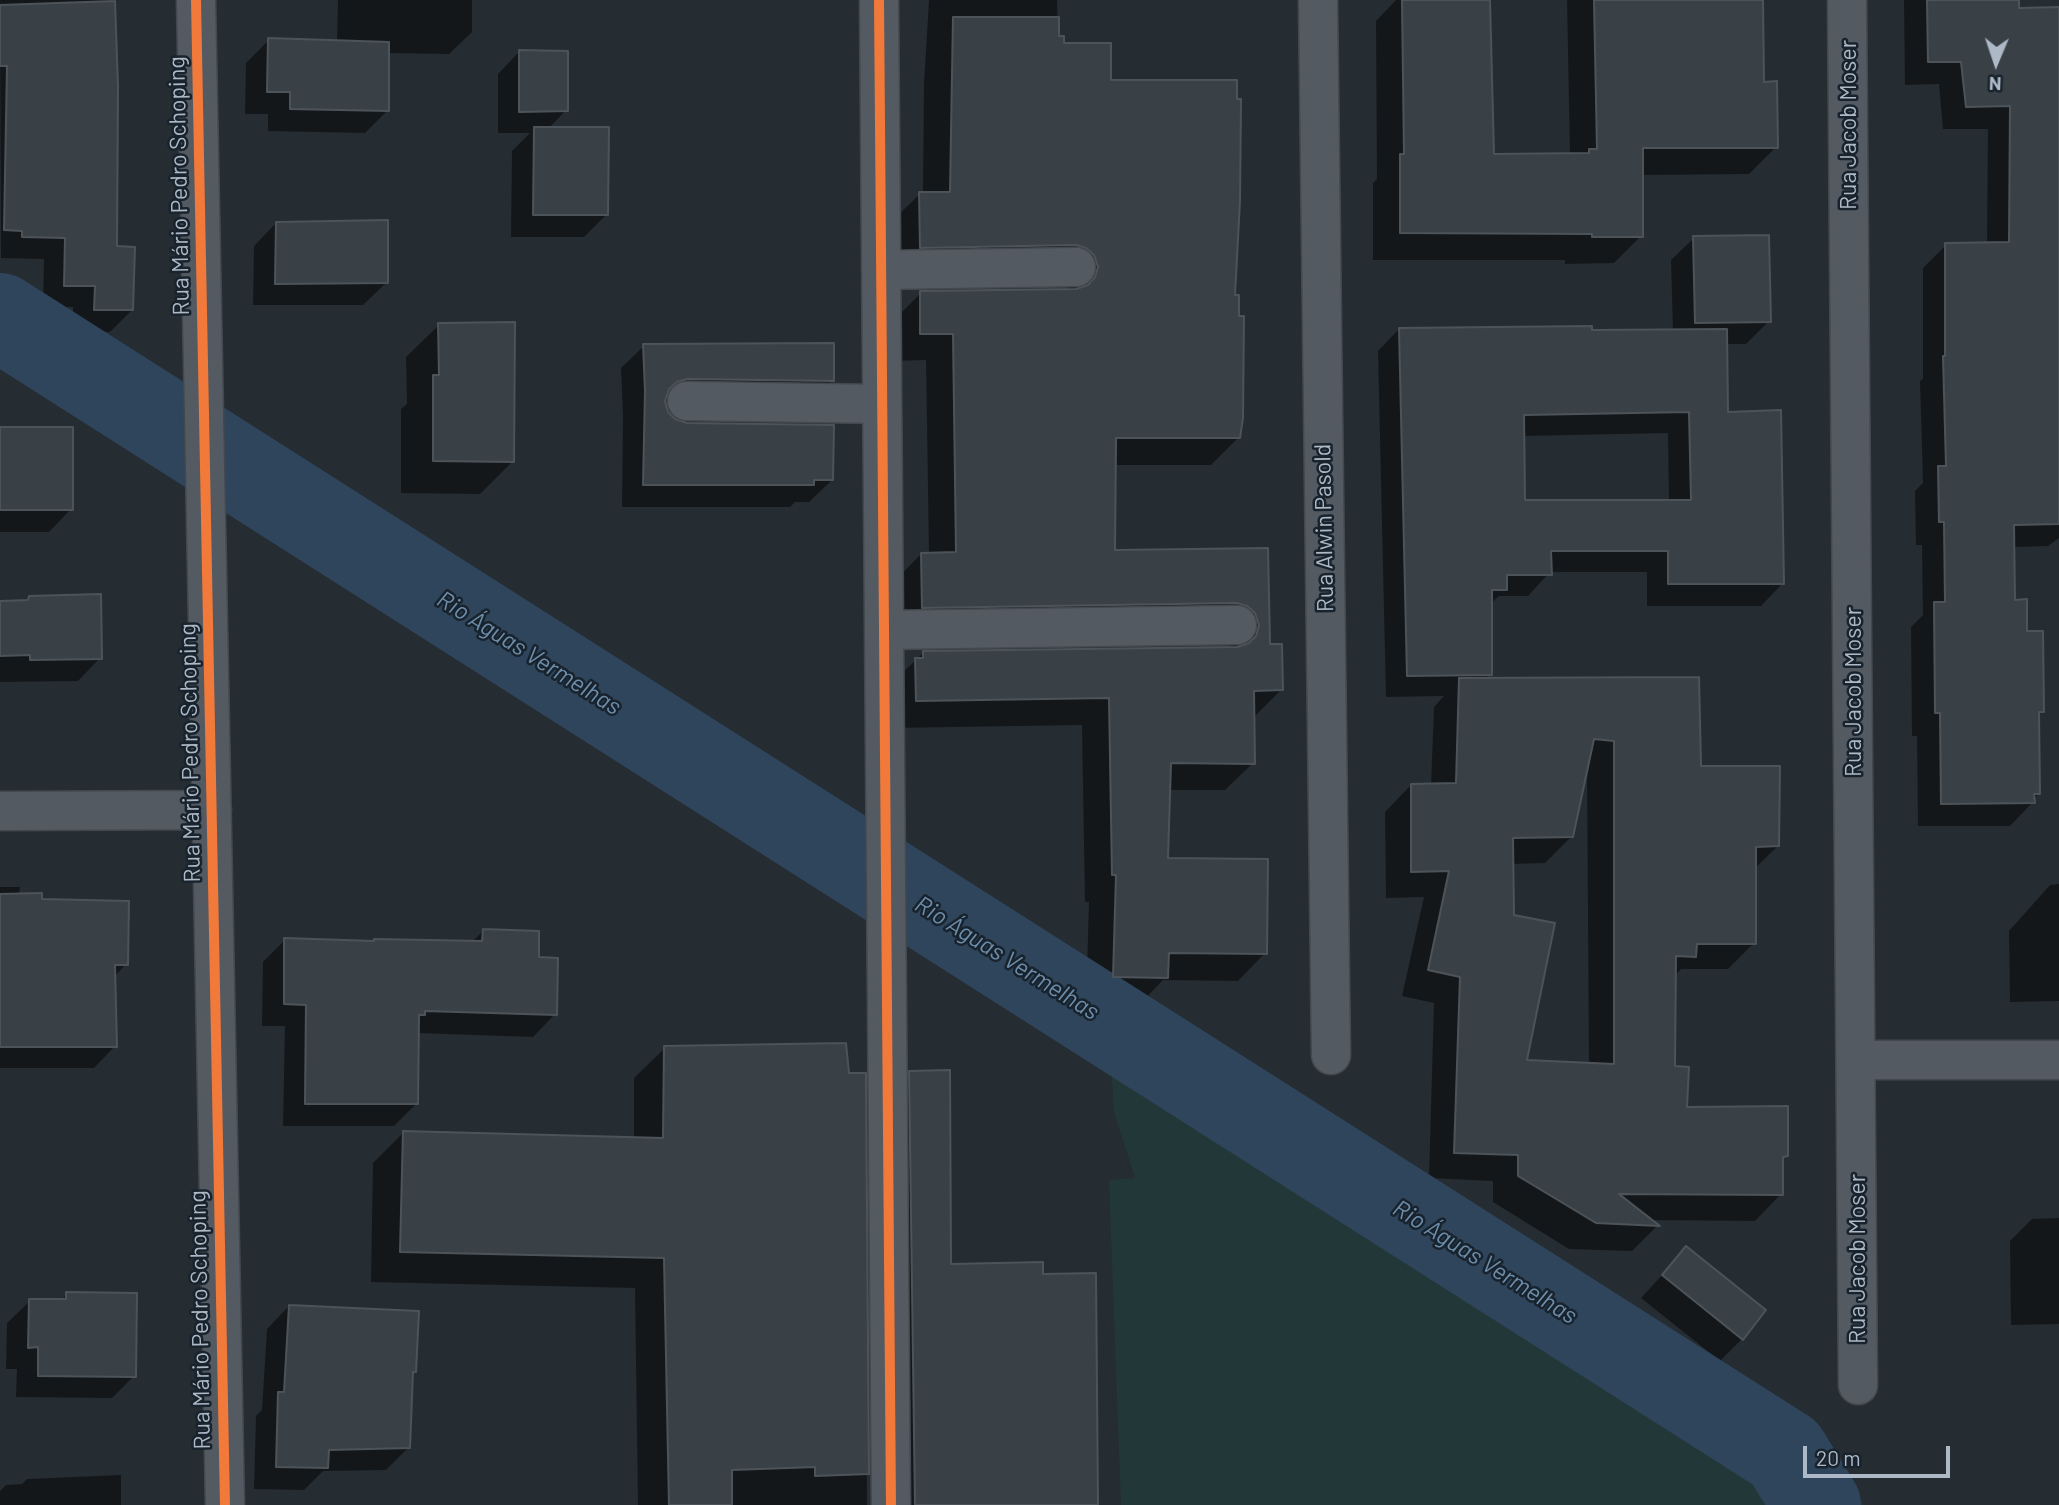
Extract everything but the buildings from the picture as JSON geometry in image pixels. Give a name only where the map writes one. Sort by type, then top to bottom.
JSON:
[{"type":"street","name":"Rua Mário Pedro Schoping","points":[[196,0],[225,1505]]},
{"type":"street","points":[[879,0],[891,1505]]},
{"type":"street","name":"Rua Alwin Pasold","points":[[1318,0],[1331,1055]]},
{"type":"street","name":"Rua Jacob Moser","points":[[1847,0],[1858,1385]]},
{"type":"street","points":[[881,270],[1076,267]]},
{"type":"street","points":[[687,401],[882,404]]},
{"type":"street","points":[[884,630],[1237,625]]},
{"type":"street","points":[[0,811],[212,810]]},
{"type":"street","points":[[1856,1060],[2059,1060]]},
{"type":"green space","points":[[1106,989],[1847,1481],[1864,1505],[1121,1505],[1109,1180],[1135,1178],[1114,1112]]},
{"type":"waterway","name":"Rio Águas Vermelhas","points":[[0,317],[1785,1453],[1817,1505]]},
{"type":"cycle path","points":[[196,0],[225,1505]]},
{"type":"cycle path","points":[[879,0],[891,1505]]}]
